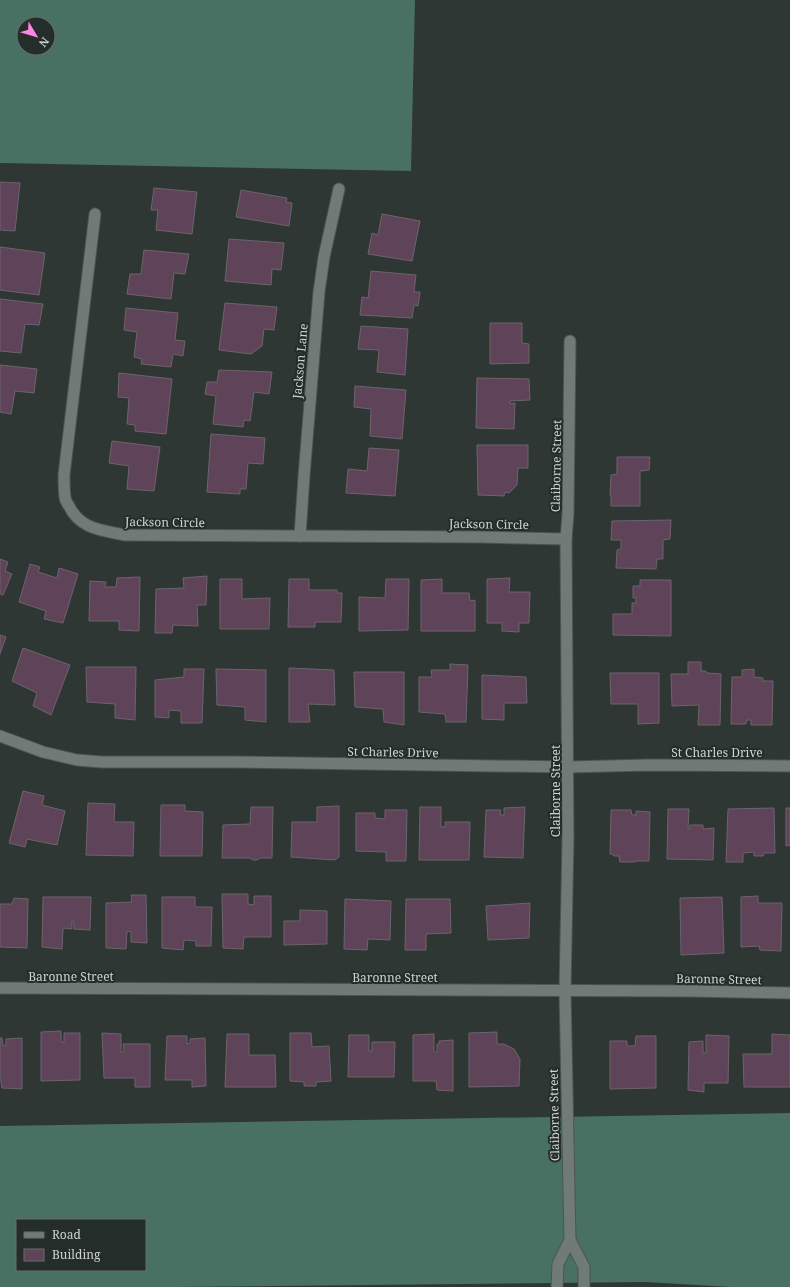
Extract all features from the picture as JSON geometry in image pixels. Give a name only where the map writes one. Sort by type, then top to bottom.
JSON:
[{"type":"street","name":"Jackson Lane","points":[[300,536],[319,292],[324,257],[339,189]]},
{"type":"street","name":"Jackson Circle","points":[[95,214],[64,475],[65,498],[73,515],[88,526],[99,530],[124,535],[481,537],[566,539]]},
{"type":"street","name":"Claiborne Street","points":[[570,342],[568,514],[566,539],[568,838],[565,991],[570,1240],[584,1267],[584,1287]]},
{"type":"street","name":"St Charles Drive","points":[[0,736],[43,752],[77,760],[102,762],[233,762],[568,767],[650,765],[790,766]]},
{"type":"street","name":"Baronne Street","points":[[0,988],[790,993]]},
{"type":"street","name":"Claiborne Street","points":[[557,1287],[558,1264],[570,1240]]},
{"type":"green space","points":[[0,0],[415,0],[411,171],[0,163]]},
{"type":"green space","points":[[790,1113],[790,1287],[730,1287],[645,1282],[178,1287],[0,1287],[0,1126]]},
{"type":"building","points":[[0,182],[20,183],[15,231],[0,230]]},
{"type":"building","points":[[154,188],[197,192],[192,234],[156,230],[158,210],[151,210]]},
{"type":"building","points":[[241,190],[287,198],[286,202],[292,203],[289,226],[236,217]]},
{"type":"building","points":[[382,214],[420,221],[412,261],[368,254],[372,233],[378,235]]},
{"type":"building","points":[[229,239],[284,243],[281,270],[272,269],[271,285],[225,281]]},
{"type":"building","points":[[0,247],[45,253],[39,295],[0,290]]},
{"type":"building","points":[[144,250],[189,254],[185,274],[174,273],[171,299],[127,294],[130,274],[141,274]]},
{"type":"building","points":[[371,271],[416,275],[414,292],[420,292],[418,306],[414,305],[412,318],[360,315],[362,297],[368,298]]},
{"type":"building","points":[[0,299],[43,304],[39,325],[25,324],[21,353],[0,351]]},
{"type":"building","points":[[225,303],[277,307],[274,330],[264,329],[262,346],[251,354],[219,350]]},
{"type":"building","points":[[126,308],[178,313],[175,340],[185,341],[183,356],[173,354],[171,367],[141,364],[142,359],[134,357],[137,332],[124,330]]},
{"type":"building","points":[[490,323],[522,323],[522,343],[529,344],[529,363],[490,364]]},
{"type":"building","points":[[361,326],[408,329],[405,375],[377,372],[379,350],[358,349]]},
{"type":"building","points":[[0,365],[37,369],[34,393],[15,391],[11,414],[0,412]]},
{"type":"building","points":[[219,370],[272,372],[269,394],[254,392],[250,421],[244,420],[243,427],[213,424],[216,396],[205,394],[207,382],[217,382]]},
{"type":"building","points":[[119,373],[172,379],[166,434],[135,431],[135,425],[127,424],[129,398],[118,397]]},
{"type":"building","points":[[477,378],[529,379],[530,400],[510,401],[510,404],[515,403],[514,429],[476,428]]},
{"type":"building","points":[[355,386],[406,390],[402,439],[370,436],[371,409],[354,407]]},
{"type":"building","points":[[211,434],[265,438],[263,464],[248,463],[246,489],[240,489],[240,494],[207,492]]},
{"type":"building","points":[[112,441],[160,447],[154,491],[127,489],[129,466],[109,463]]},
{"type":"building","points":[[477,445],[528,445],[528,468],[518,468],[517,485],[509,493],[505,492],[504,496],[478,495]]},
{"type":"building","points":[[369,448],[399,450],[395,496],[346,493],[348,469],[367,471]]},
{"type":"building","points":[[617,457],[650,457],[649,470],[640,471],[640,506],[611,506],[611,475],[617,474]]},
{"type":"building","points":[[671,520],[670,539],[663,540],[663,559],[657,559],[656,569],[616,568],[617,550],[621,549],[621,540],[611,540],[612,521]]},
{"type":"building","points":[[0,559],[8,562],[5,571],[12,574],[3,595],[0,594]]},
{"type":"building","points":[[30,564],[40,567],[38,572],[57,578],[59,568],[78,574],[63,623],[44,619],[46,611],[19,602]]},
{"type":"building","points":[[207,576],[206,605],[197,605],[198,626],[173,625],[172,633],[155,633],[156,589],[184,588],[183,578]]},
{"type":"building","points":[[140,577],[139,631],[119,630],[119,621],[89,621],[90,581],[106,582],[105,587],[116,587],[117,578]]},
{"type":"building","points":[[510,578],[509,592],[530,592],[529,623],[519,623],[519,632],[502,631],[502,623],[487,623],[487,579]]},
{"type":"building","points":[[220,579],[242,579],[242,599],[270,598],[269,629],[220,629]]},
{"type":"building","points":[[289,579],[309,579],[309,590],[337,590],[337,593],[342,593],[341,622],[315,622],[315,627],[288,627]]},
{"type":"building","points":[[386,579],[409,579],[408,630],[359,631],[359,597],[385,598]]},
{"type":"building","points":[[442,579],[442,593],[469,593],[470,601],[475,600],[475,631],[421,631],[421,580]]},
{"type":"building","points":[[640,580],[671,580],[671,636],[613,635],[613,614],[632,614],[632,603],[636,603],[636,598],[633,598],[633,586],[640,586]]},
{"type":"building","points":[[0,635],[6,637],[0,654]]},
{"type":"building","points":[[23,648],[70,665],[51,715],[33,706],[37,693],[12,681]]},
{"type":"building","points":[[688,662],[701,662],[701,671],[721,674],[720,725],[698,725],[699,705],[672,706],[671,674],[688,674]]},
{"type":"building","points":[[450,664],[468,665],[466,722],[446,722],[445,714],[419,712],[419,677],[432,677],[431,670],[450,670]]},
{"type":"building","points":[[86,667],[136,667],[135,720],[115,718],[115,704],[87,702]]},
{"type":"building","points":[[289,668],[334,670],[335,705],[308,704],[310,722],[289,722]]},
{"type":"building","points":[[184,669],[204,669],[202,723],[181,723],[181,711],[169,710],[169,718],[155,717],[155,680],[184,677]]},
{"type":"building","points":[[216,669],[266,670],[266,722],[245,720],[245,707],[217,705]]},
{"type":"building","points":[[754,669],[754,677],[763,678],[763,681],[773,681],[772,725],[751,725],[751,720],[747,720],[746,724],[731,724],[732,677],[742,677],[742,670]]},
{"type":"building","points":[[354,672],[404,672],[404,725],[384,722],[383,709],[355,707]]},
{"type":"building","points":[[610,673],[659,673],[659,723],[638,724],[638,704],[611,704]]},
{"type":"building","points":[[482,675],[526,677],[527,703],[504,703],[504,720],[482,719]]},
{"type":"building","points":[[23,791],[44,796],[42,805],[65,811],[57,845],[27,839],[25,847],[9,843]]},
{"type":"building","points":[[88,803],[115,804],[114,822],[134,822],[133,856],[86,855]]},
{"type":"building","points":[[161,805],[185,805],[185,811],[203,812],[202,856],[160,856]]},
{"type":"building","points":[[339,806],[339,857],[335,860],[291,857],[292,822],[317,822],[317,807]]},
{"type":"building","points":[[251,807],[273,807],[272,858],[260,858],[253,860],[250,858],[222,858],[223,825],[250,824]]},
{"type":"building","points":[[420,807],[441,807],[441,827],[445,827],[445,822],[470,822],[469,860],[419,860]]},
{"type":"building","points":[[525,807],[523,858],[484,857],[486,810],[501,810],[500,815],[504,815],[504,808]]},
{"type":"building","points":[[774,808],[775,853],[764,853],[763,856],[754,856],[754,852],[743,853],[743,862],[726,862],[728,809]]},
{"type":"building","points":[[786,808],[790,808],[790,845],[786,846]]},
{"type":"building","points":[[668,809],[689,809],[688,829],[690,829],[690,825],[703,825],[703,829],[714,828],[713,860],[667,859]]},
{"type":"building","points":[[385,810],[407,810],[406,861],[386,861],[386,852],[356,851],[356,813],[375,813],[375,818],[385,819]]},
{"type":"building","points":[[611,810],[631,810],[632,815],[636,815],[636,811],[650,812],[649,861],[620,862],[619,856],[610,854]]},
{"type":"building","points":[[222,894],[248,894],[248,904],[254,905],[254,896],[271,896],[271,937],[244,937],[243,949],[223,948]]},
{"type":"building","points":[[131,895],[146,895],[147,943],[131,942],[131,932],[127,931],[126,949],[106,948],[106,903],[132,902]]},
{"type":"building","points":[[758,896],[758,903],[782,903],[781,951],[760,950],[759,946],[741,947],[741,897]]},
{"type":"building","points":[[43,897],[91,897],[90,930],[74,929],[74,922],[72,921],[72,929],[63,928],[62,949],[42,947]]},
{"type":"building","points":[[162,897],[195,897],[195,907],[212,907],[211,946],[196,946],[196,941],[184,940],[183,950],[162,948]]},
{"type":"building","points":[[722,897],[724,953],[681,955],[680,898]]},
{"type":"building","points":[[14,898],[28,899],[27,948],[0,947],[0,904],[12,904]]},
{"type":"building","points":[[345,899],[391,901],[390,940],[368,939],[367,950],[344,949]]},
{"type":"building","points":[[406,899],[450,899],[451,933],[426,934],[426,950],[405,950]]},
{"type":"building","points":[[530,903],[529,938],[488,940],[486,906]]},
{"type":"building","points":[[300,910],[327,911],[327,944],[284,945],[284,921],[300,921]]},
{"type":"building","points":[[61,1031],[61,1042],[64,1042],[64,1033],[80,1033],[80,1080],[41,1081],[41,1032]]},
{"type":"building","points":[[497,1032],[497,1044],[504,1044],[514,1049],[520,1059],[519,1086],[469,1087],[469,1033]]},
{"type":"building","points":[[102,1033],[121,1034],[121,1052],[124,1052],[123,1044],[150,1044],[150,1087],[135,1087],[135,1078],[104,1078]]},
{"type":"building","points":[[290,1033],[311,1033],[312,1047],[329,1046],[331,1081],[316,1082],[316,1086],[304,1086],[304,1082],[290,1081]]},
{"type":"building","points":[[227,1034],[249,1034],[249,1055],[275,1055],[276,1087],[225,1087]]},
{"type":"building","points":[[434,1034],[434,1052],[437,1052],[437,1044],[439,1044],[439,1041],[453,1040],[453,1091],[437,1090],[436,1081],[413,1081],[413,1035]]},
{"type":"building","points":[[772,1034],[790,1035],[790,1087],[744,1087],[743,1054],[772,1054]]},
{"type":"building","points":[[349,1035],[369,1035],[369,1051],[372,1051],[372,1042],[395,1042],[394,1077],[348,1077]]},
{"type":"building","points":[[706,1035],[729,1036],[728,1083],[704,1083],[704,1092],[688,1090],[689,1042],[703,1041],[703,1053],[706,1053]]},
{"type":"building","points":[[167,1036],[187,1036],[187,1044],[190,1043],[190,1039],[205,1038],[206,1086],[192,1087],[192,1080],[165,1080]]},
{"type":"building","points":[[636,1036],[656,1036],[656,1088],[610,1089],[610,1041],[627,1041],[627,1046],[635,1046]]},
{"type":"building","points":[[0,1038],[2,1038],[3,1045],[6,1046],[6,1039],[22,1038],[22,1089],[2,1088],[0,1081]]}]
